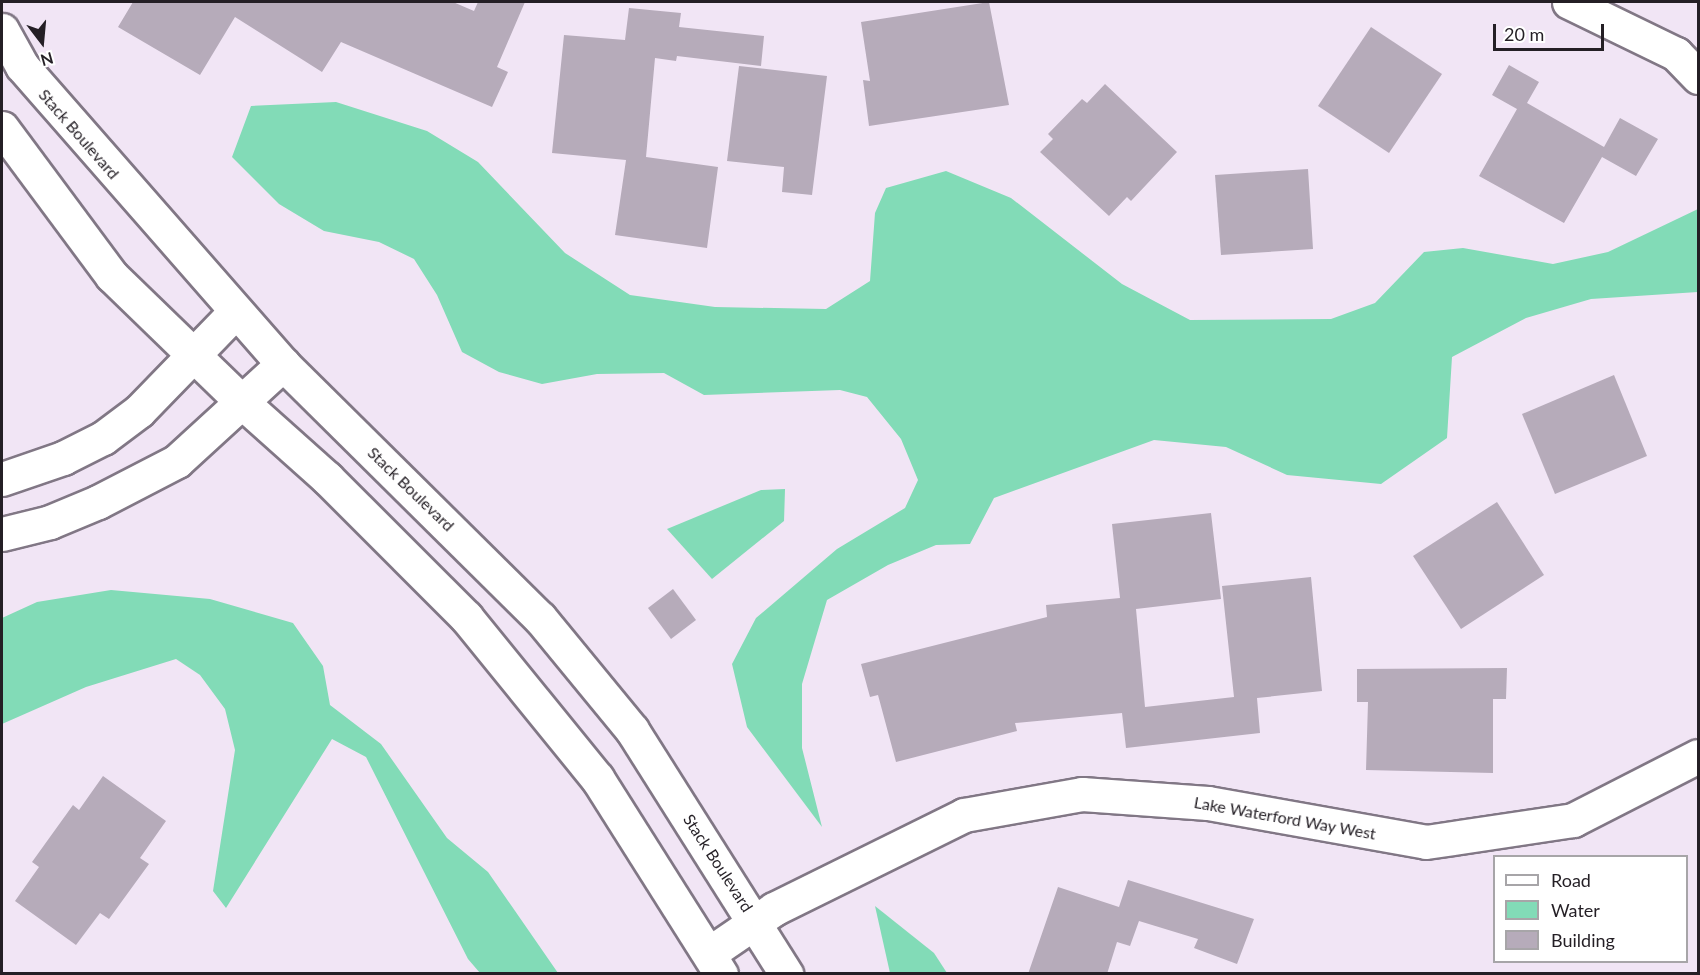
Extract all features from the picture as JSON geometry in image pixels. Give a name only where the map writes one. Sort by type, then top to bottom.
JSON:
[{"type":"street","points":[[1569,2],[1676,54],[1698,77]]},
{"type":"street","name":"Stack Boulevard","points":[[2,30],[22,66],[283,364],[540,618],[632,729],[786,974]]},
{"type":"street","points":[[2,128],[112,276],[243,403],[327,478],[466,617],[597,778],[716,963]]},
{"type":"street","points":[[2,479],[63,458],[103,438],[139,411],[236,311]]},
{"type":"street","points":[[2,534],[50,522],[132,487],[177,461],[283,364]]},
{"type":"street","name":"Lake Waterford Way West","points":[[716,963],[754,920],[846,871],[976,813],[1082,794],[1208,803],[1426,842],[1573,820],[1698,756]]},
{"type":"water","points":[[336,102],[427,131],[478,162],[565,253],[630,295],[715,307],[826,309],[870,281],[875,213],[886,188],[946,171],[1011,198],[1122,284],[1190,320],[1331,319],[1375,303],[1424,252],[1463,248],[1553,264],[1608,252],[1698,209],[1698,292],[1591,299],[1526,318],[1452,357],[1447,438],[1381,484],[1287,475],[1226,447],[1154,440],[994,498],[970,544],[936,545],[888,565],[827,600],[802,684],[802,748],[822,827],[747,727],[732,664],[756,618],[837,549],[905,508],[918,480],[901,439],[867,397],[840,390],[704,395],[664,373],[597,374],[542,384],[499,372],[462,352],[437,295],[414,259],[379,242],[324,231],[279,204],[232,157],[251,106]]},
{"type":"water","points":[[785,489],[784,521],[712,579],[667,529],[761,490]]},
{"type":"water","points":[[111,590],[210,599],[293,623],[323,666],[330,705],[381,744],[447,838],[488,872],[558,973],[480,973],[468,959],[366,757],[332,739],[226,908],[213,891],[235,750],[225,709],[200,675],[176,659],[86,687],[2,724],[2,618],[37,602]]},
{"type":"water","points":[[875,906],[934,953],[947,973],[890,973]]},
{"type":"building","points":[[133,2],[453,2],[474,11],[478,2],[525,2],[497,67],[508,72],[492,107],[341,42],[322,72],[235,17],[200,75],[118,27]]},
{"type":"building","points":[[989,2],[1009,105],[869,126],[863,80],[870,81],[861,22]]},
{"type":"building","points":[[629,8],[681,13],[679,27],[764,36],[761,66],[677,56],[676,61],[655,58],[646,157],[718,167],[707,248],[615,235],[626,160],[552,153],[564,35],[625,40]]},
{"type":"building","points":[[1371,27],[1442,74],[1389,153],[1318,106]]},
{"type":"building","points":[[1509,65],[1539,82],[1527,103],[1604,147],[1620,118],[1658,139],[1636,176],[1602,157],[1564,223],[1479,176],[1517,109],[1492,95]]},
{"type":"building","points":[[739,66],[827,76],[812,195],[782,192],[784,167],[727,161]]},
{"type":"building","points":[[1105,84],[1177,152],[1131,201],[1127,197],[1109,216],[1040,152],[1053,139],[1048,134],[1082,99],[1087,103]]},
{"type":"building","points":[[1308,169],[1313,249],[1221,255],[1215,175]]},
{"type":"building","points":[[1614,375],[1647,456],[1555,494],[1522,414]]},
{"type":"building","points":[[1497,502],[1544,575],[1461,629],[1413,556]]},
{"type":"building","points":[[1211,513],[1221,599],[1136,609],[1145,707],[1234,697],[1222,586],[1311,577],[1322,691],[1257,698],[1260,733],[1126,748],[1122,713],[1015,723],[1017,731],[896,762],[878,695],[870,697],[861,664],[1047,617],[1046,605],[1120,598],[1112,524]]},
{"type":"building","points":[[673,589],[696,620],[671,639],[648,608]]},
{"type":"building","points":[[1507,668],[1506,699],[1493,699],[1493,773],[1366,770],[1368,702],[1357,702],[1357,669]]},
{"type":"building","points":[[103,776],[166,821],[140,858],[149,864],[109,919],[100,913],[76,945],[15,901],[39,867],[32,862],[73,805],[79,810]]},
{"type":"building","points":[[1128,880],[1254,919],[1237,964],[1194,948],[1198,939],[1139,921],[1130,946],[1117,942],[1107,974],[1028,974],[1058,887],[1119,907]]}]
